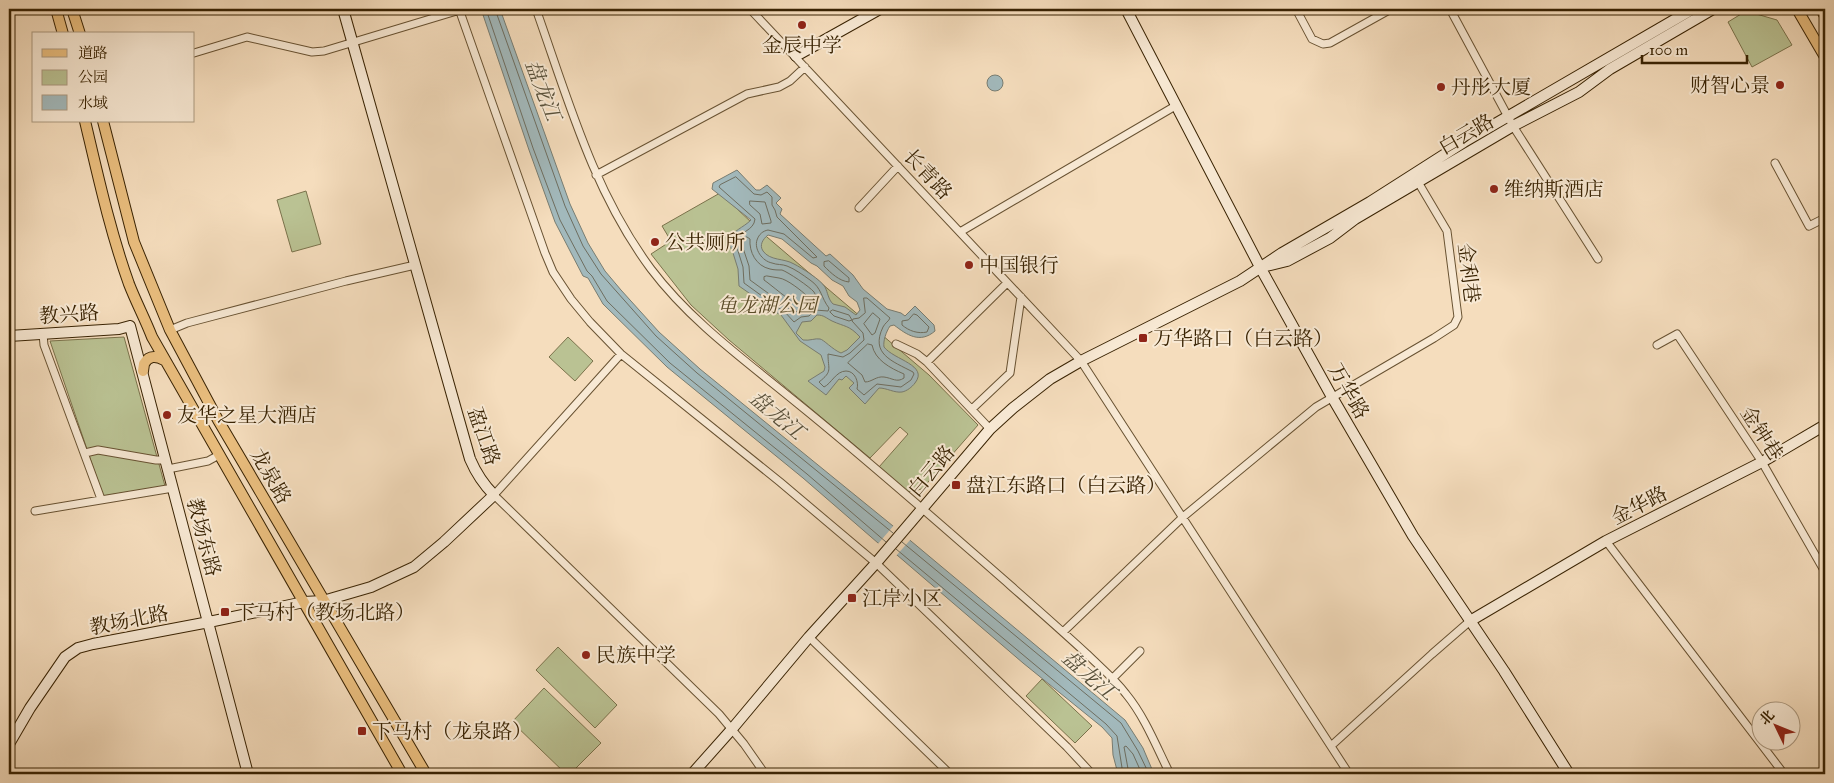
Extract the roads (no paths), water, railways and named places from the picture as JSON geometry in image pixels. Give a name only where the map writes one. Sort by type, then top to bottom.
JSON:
[{"type":"main road","points":[[56,9],[62,32]]},
{"type":"main road","points":[[72,9],[79,32]]},
{"type":"main road","points":[[1798,9],[1825,57]]},
{"type":"main road","points":[[1821,9],[1825,16]]},
{"type":"main road","name":"龙泉路","points":[[85,122],[104,205],[127,278],[164,360],[402,774]]},
{"type":"main road","name":"龙泉路","points":[[103,122],[134,242],[170,330],[218,420],[426,774]]},
{"type":"main road","points":[[143,371],[144,364],[151,357],[164,360]]},
{"type":"street","name":"盈江路","points":[[343,9],[470,459],[475,471],[494,495],[719,714],[765,774]]},
{"type":"street","points":[[195,53],[247,37],[312,52],[324,51],[459,9],[553,272],[576,304],[621,354],[780,482],[876,563],[1067,747],[1092,774]]},
{"type":"street","points":[[536,9],[596,175],[613,211],[657,276],[692,315],[922,509],[1113,678],[1128,695],[1139,713],[1170,774]]},
{"type":"street","name":"长青路","points":[[750,9],[1081,361],[1349,774]]},
{"type":"street","points":[[796,56],[880,9]]},
{"type":"street","name":"万华路","points":[[1126,9],[1260,268],[1332,397],[1413,536],[1569,774]]},
{"type":"street","points":[[1296,9],[1312,39],[1323,44],[1330,43],[1391,9]]},
{"type":"street","points":[[1450,9],[1513,126],[1598,259]]},
{"type":"street","name":"白云路","points":[[692,774],[990,429],[1050,379],[1081,361],[1224,289],[1508,116],[1693,9]]},
{"type":"street","name":"白云路","points":[[1260,268],[1287,261],[1330,238],[1355,219],[1513,126],[1579,92],[1610,69],[1713,9]]},
{"type":"street","points":[[596,175],[747,94],[780,87],[790,81],[805,67]]},
{"type":"street","points":[[960,232],[1177,105]]},
{"type":"street","points":[[1775,163],[1809,226],[1825,218]]},
{"type":"street","points":[[860,208],[898,166]]},
{"type":"street","name":"金利巷","points":[[1332,397],[1434,338],[1454,325],[1458,317],[1447,231],[1418,182]]},
{"type":"street","points":[[170,330],[187,323],[346,281],[415,265]]},
{"type":"street","points":[[927,362],[1007,283]]},
{"type":"street","points":[[972,409],[1010,373],[1021,297]]},
{"type":"street","points":[[130,326],[142,313]]},
{"type":"street","name":"教兴路","points":[[9,336],[119,329],[130,326]]},
{"type":"street","name":"教场东路","points":[[130,326],[248,774]]},
{"type":"street","points":[[43,334],[44,345],[102,499]]},
{"type":"street","name":"金钟巷","points":[[1657,345],[1677,334],[1762,462],[1825,572]]},
{"type":"street","points":[[896,344],[917,354],[927,362],[990,429]]},
{"type":"street","points":[[494,495],[621,354]]},
{"type":"street","points":[[1063,632],[1183,517],[1316,407],[1332,397]]},
{"type":"street","name":"金华路","points":[[1470,621],[1606,541],[1762,462],[1825,425]]},
{"type":"street","points":[[84,453],[98,450],[156,460],[166,465],[208,461],[219,454]]},
{"type":"street","points":[[35,511],[172,488]]},
{"type":"street","name":"教场北路","points":[[9,744],[30,708],[65,657],[78,648],[304,602],[323,601],[371,587],[414,567],[494,495]]},
{"type":"street","points":[[1606,541],[1784,774]]},
{"type":"street","points":[[1331,746],[1424,660],[1470,621]]},
{"type":"street","points":[[809,637],[950,774]]},
{"type":"street","points":[[1113,678],[1140,651]]},
{"type":"street","points":[[1817,774],[1825,769]]},
{"type":"water","points":[[481,9],[500,9],[570,204],[588,243],[605,271],[621,290],[659,332],[700,369],[893,526],[1125,720],[1143,748],[1154,774],[1118,774],[1113,755],[1112,738],[1102,727],[1023,663],[897,555],[878,543],[803,478],[667,367],[603,304],[588,278],[583,276],[555,222]]},
{"type":"water","points":[[992,75],[998,75],[1003,80],[1001,89],[992,91],[987,86],[987,80]]},
{"type":"water","points":[[737,170],[756,190],[760,190],[767,185],[781,198],[776,203],[782,209],[780,214],[826,256],[830,254],[853,275],[863,289],[887,309],[905,316],[915,306],[934,325],[935,331],[924,337],[909,335],[894,325],[890,326],[886,334],[884,347],[889,352],[909,363],[917,372],[918,377],[915,383],[908,390],[896,392],[879,388],[865,404],[849,388],[854,383],[846,376],[842,380],[839,379],[826,395],[808,381],[824,371],[825,367],[821,355],[800,341],[781,315],[762,305],[759,300],[739,286],[738,269],[728,241],[735,232],[751,220],[712,189],[713,183]],"holes":[[[768,235],[782,239],[832,280],[843,286],[849,296],[857,302],[860,310],[856,315],[845,307],[833,304],[825,287],[811,274],[790,262],[773,258],[766,254],[762,249],[762,244]],[[817,315],[850,328],[860,337],[847,350],[841,353],[821,339],[803,340],[796,333],[802,322],[811,321]]]},
{"type":"place","name":"金辰中学","points":[[802,25]]},
{"type":"place","name":"财智心景","points":[[1780,85]]},
{"type":"place","name":"丹彤大厦","points":[[1441,87]]},
{"type":"place","name":"维纳斯酒店","points":[[1494,189]]},
{"type":"place","name":"公共厕所","points":[[655,242]]},
{"type":"place","name":"中国银行","points":[[969,265]]},
{"type":"place","name":"万华路口（白云路）","points":[[1143,338]]},
{"type":"place","name":"友华之星大酒店","points":[[167,415]]},
{"type":"place","name":"盘江东路口（白云路）","points":[[956,485]]},
{"type":"place","name":"江岸小区","points":[[852,598]]},
{"type":"place","name":"下马村（教场北路）","points":[[225,612]]},
{"type":"place","name":"民族中学","points":[[586,655]]},
{"type":"place","name":"下马村（龙泉路）","points":[[362,731]]},
{"type":"water label","name":"盘龙江","points":[[543,90]]},
{"type":"water label","name":"盘龙江","points":[[777,415]]},
{"type":"water label","name":"盘龙江","points":[[1089,675]]},
{"type":"park label","name":"龟龙湖公园","points":[[767,305]]}]
